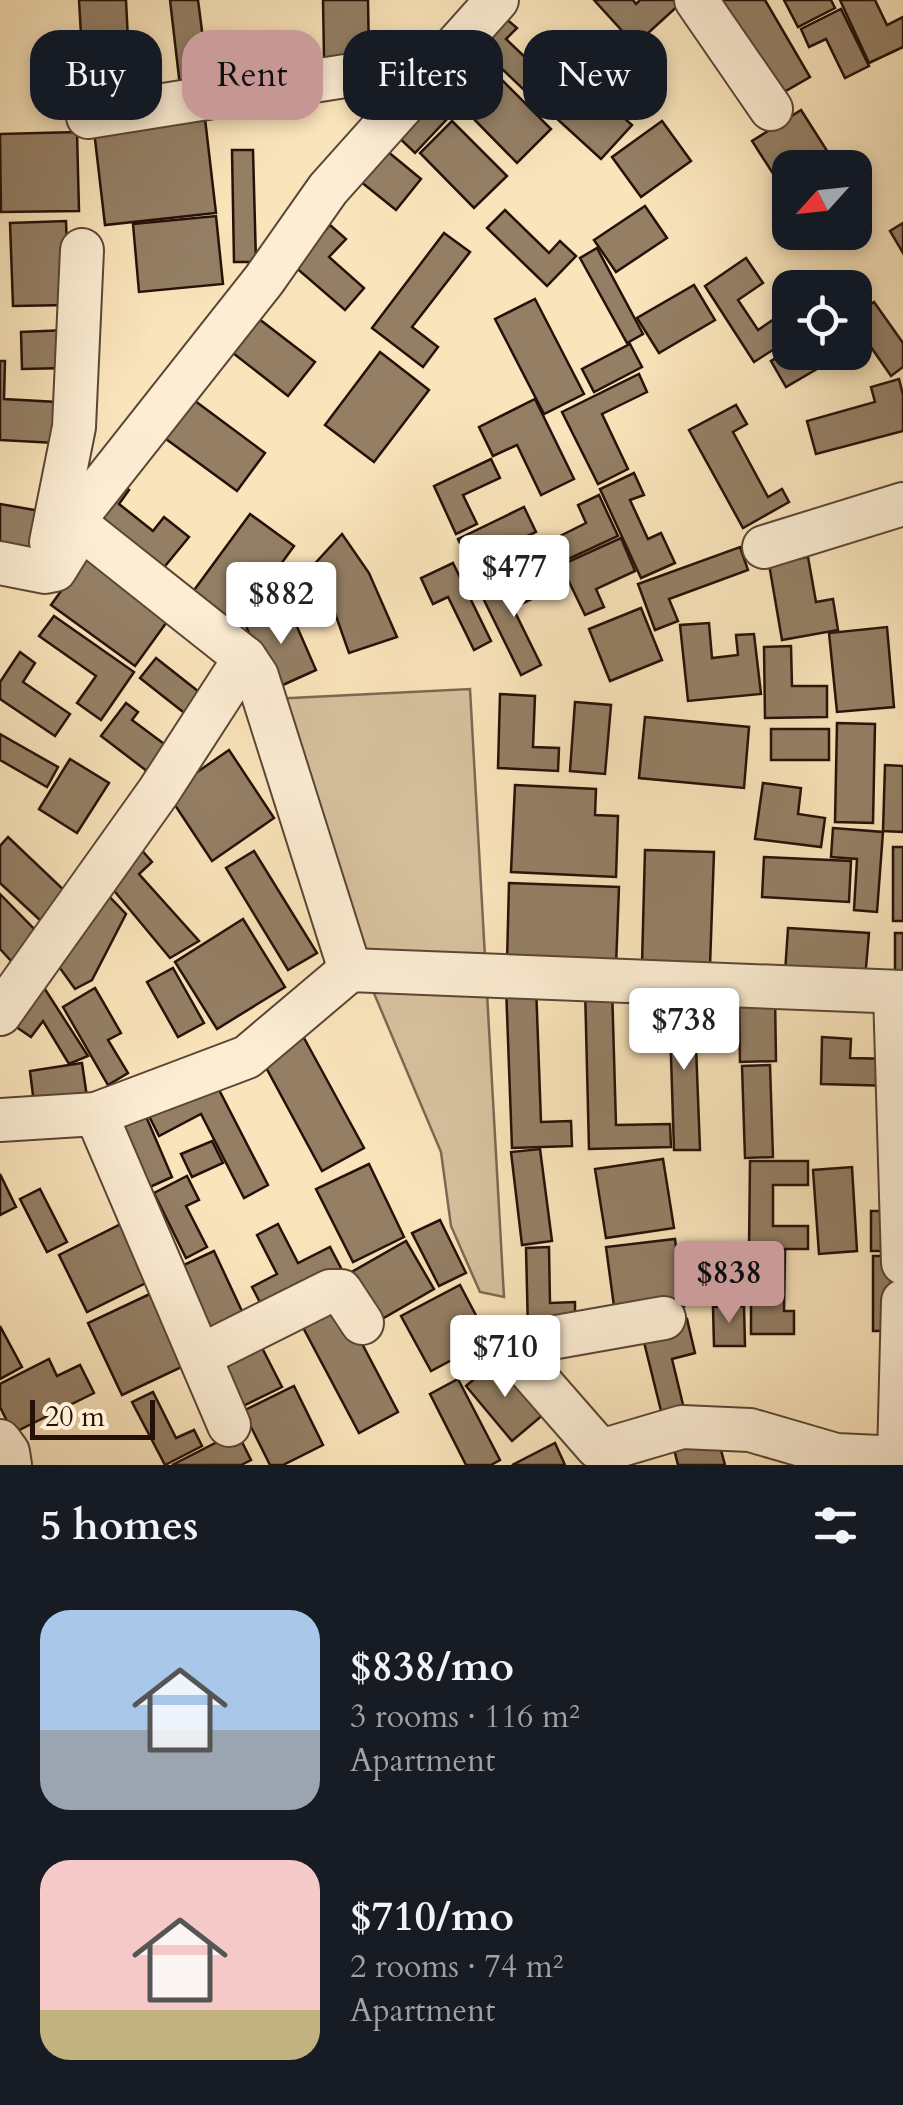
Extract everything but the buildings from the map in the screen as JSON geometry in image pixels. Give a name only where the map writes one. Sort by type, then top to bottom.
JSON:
[{"type":"street","points":[[472,30],[497,0]]},
{"type":"street","points":[[696,0],[772,109]]},
{"type":"street","points":[[162,105],[343,76]]},
{"type":"street","points":[[0,563],[45,572],[54,570],[81,528],[80,513],[264,280],[328,189],[391,120]]},
{"type":"street","points":[[45,572],[74,427],[82,250]]},
{"type":"street","points":[[764,547],[903,504]]},
{"type":"street","points":[[81,528],[246,658],[258,676],[350,970]]},
{"type":"street","points":[[0,1014],[159,791],[246,658]]},
{"type":"street","points":[[0,1120],[96,1114],[247,1057],[350,970],[899,992],[903,1263]]},
{"type":"street","points":[[96,1114],[229,1425]]},
{"type":"street","points":[[200,1356],[330,1291],[341,1291],[348,1298],[362,1324]]},
{"type":"street","points":[[664,1318],[517,1344],[513,1351],[597,1446],[610,1448],[682,1427],[750,1430],[837,1460],[901,1458],[903,1301]]},
{"type":"street","points":[[0,1441],[8,1452],[10,1465]]},
{"type":"shaded area","points":[[470,689],[504,1297],[480,1292],[451,1226],[441,1152],[357,953],[272,699]]}]
